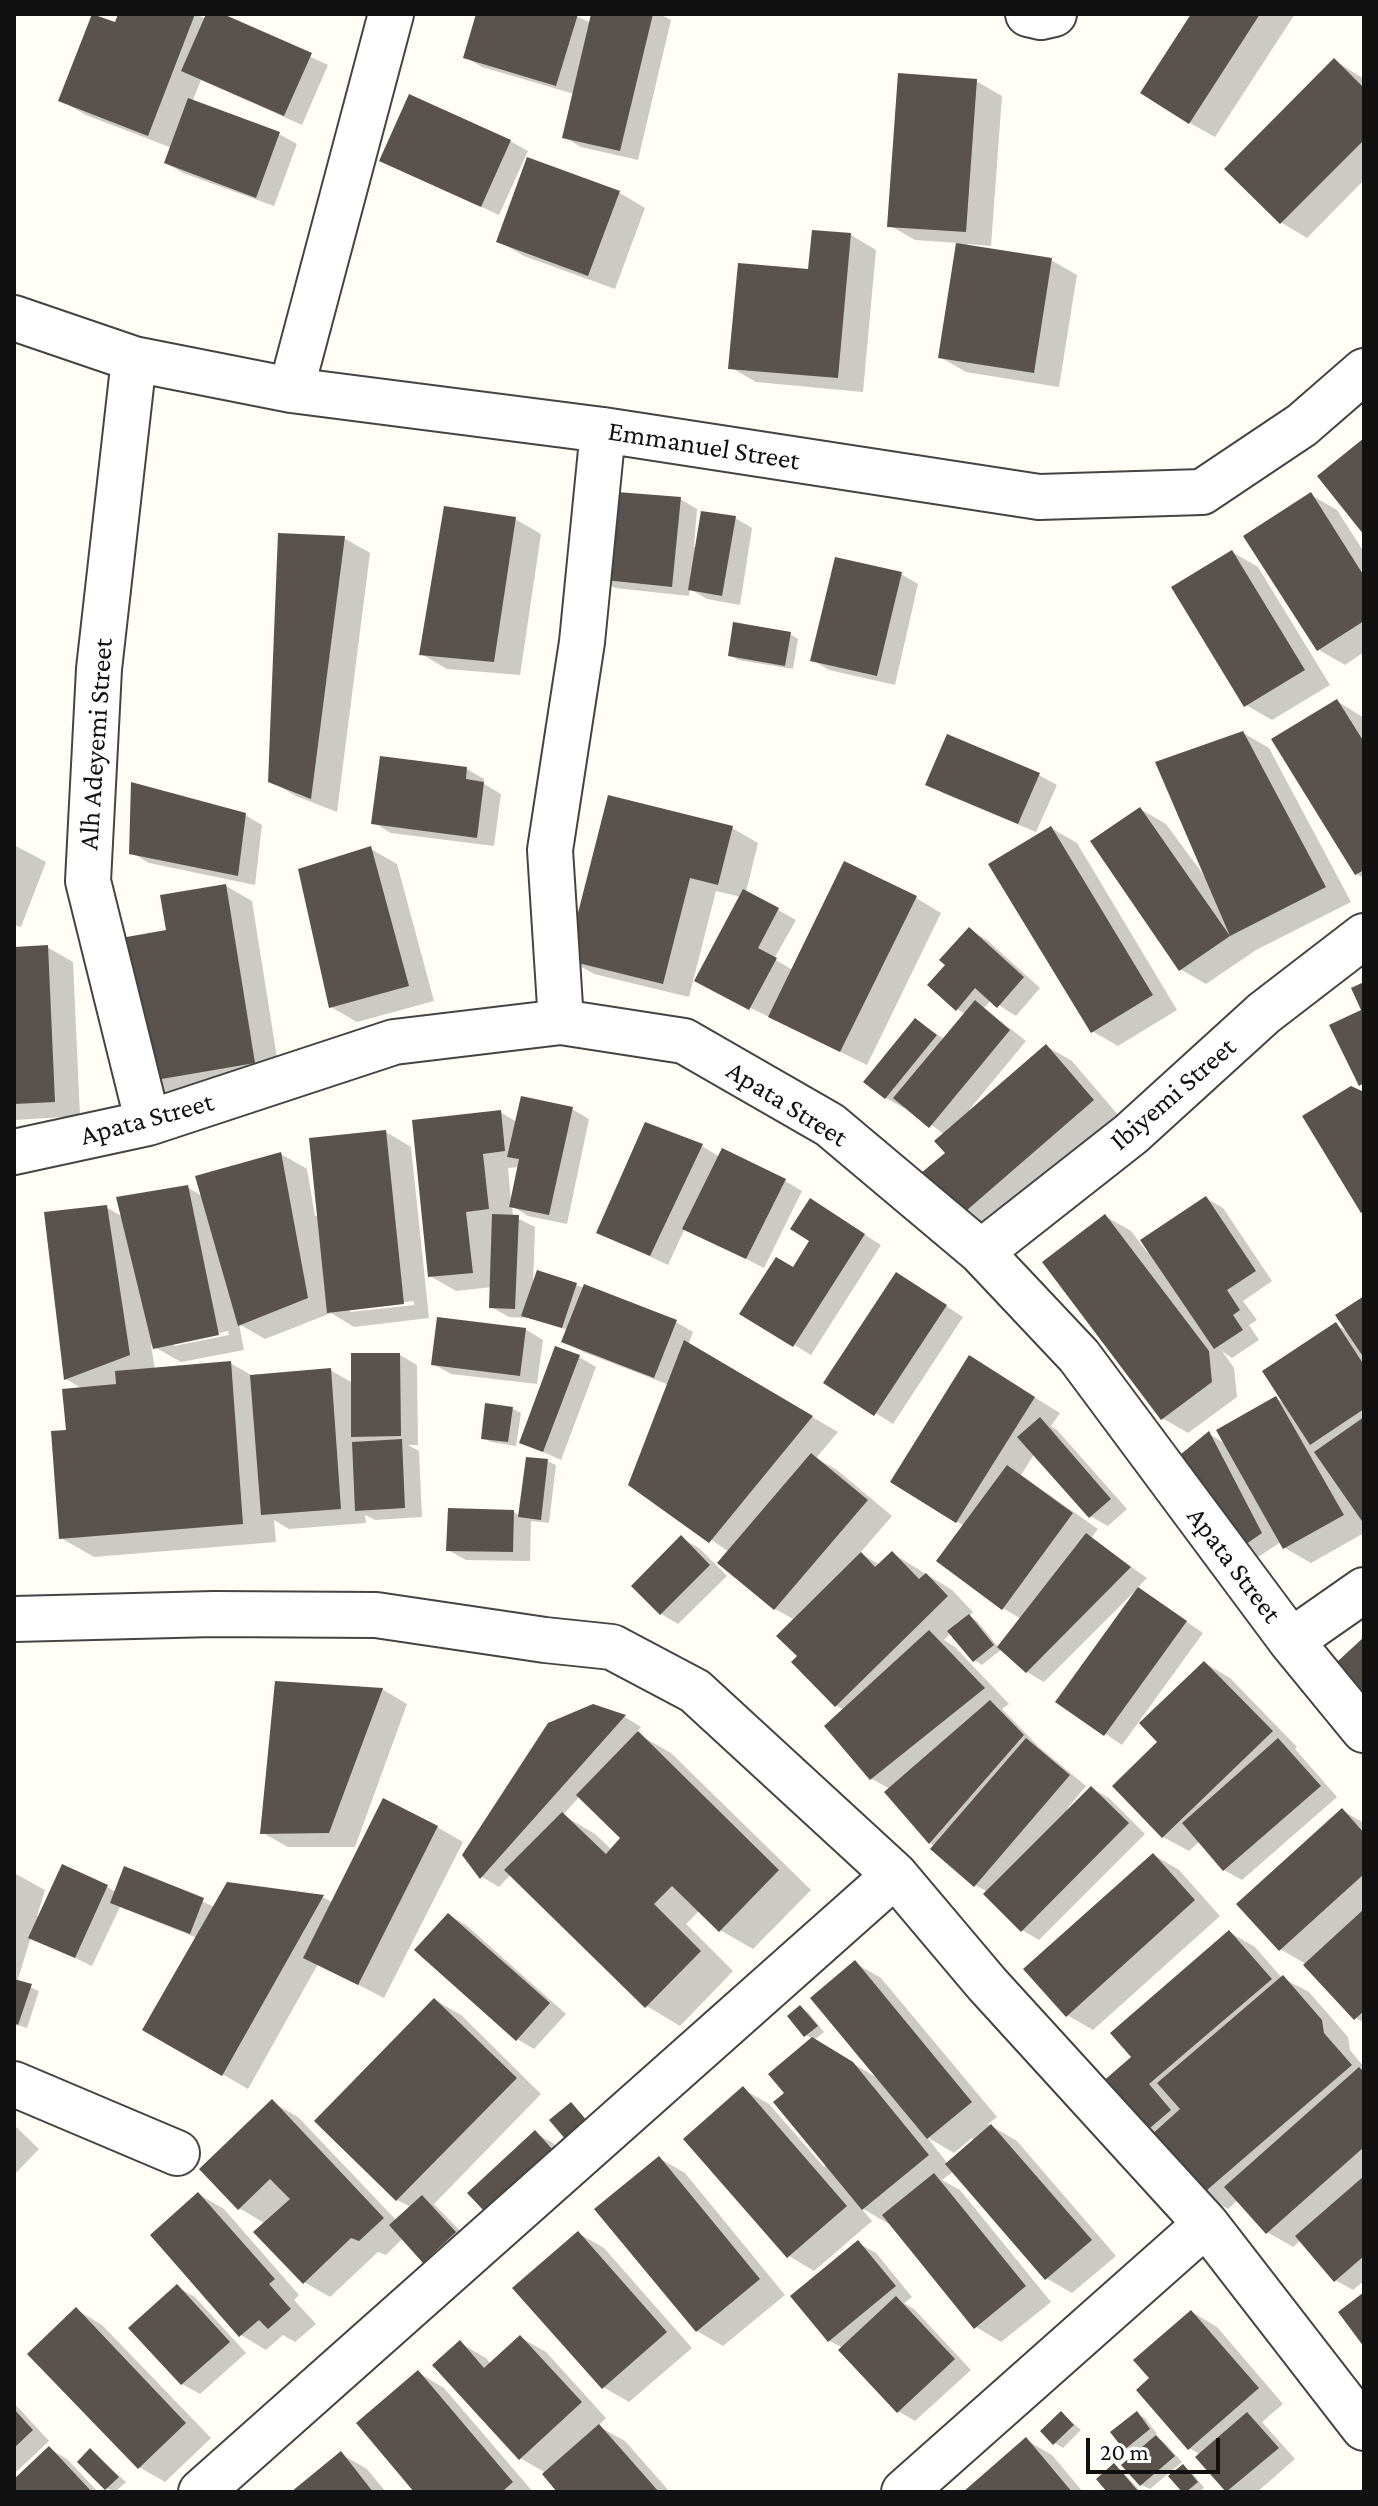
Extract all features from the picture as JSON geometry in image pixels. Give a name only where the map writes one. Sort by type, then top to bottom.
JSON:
[{"type":"street","points":[[291,390],[391,14]]},
{"type":"street","points":[[1028,14],[1041,17],[1054,14]]},
{"type":"street","name":"Emmanuel Street","points":[[14,318],[134,359],[291,390],[603,430],[1039,497],[1202,492],[1302,425],[1364,371]]},
{"type":"street","name":"Alh Adeyemi Street","points":[[134,359],[99,669],[88,881],[148,1123]]},
{"type":"street","points":[[561,1022],[550,850],[582,642],[603,430]]},
{"type":"street","name":"Ibiyemi Street","points":[[981,1252],[1131,1134],[1264,1013],[1364,936]]},
{"type":"street","name":"Apata Street","points":[[14,1152],[148,1123],[394,1042],[561,1022],[684,1041],[830,1125],[981,1252],[1079,1356],[1291,1641],[1364,1730]]},
{"type":"street","points":[[1291,1641],[1364,1590]]},
{"type":"street","points":[[14,1619],[214,1614],[376,1615],[612,1647],[695,1691],[895,1875],[987,1984],[1206,2224],[1364,2428]]},
{"type":"street","points":[[201,2492],[895,1875]]},
{"type":"street","points":[[14,2084],[177,2153]]},
{"type":"street","points":[[904,2492],[1206,2224]]},
{"type":"building","points":[[92,14],[115,22],[118,14],[195,14],[148,136],[58,101]]},
{"type":"building","points":[[206,14],[223,14],[312,53],[284,116],[181,71]]},
{"type":"building","points":[[476,14],[578,14],[556,86],[463,58]]},
{"type":"building","points":[[591,14],[653,14],[620,151],[562,138]]},
{"type":"building","points":[[1191,14],[1260,14],[1189,124],[1140,93]]},
{"type":"building","points":[[1334,58],[1364,88],[1364,140],[1280,224],[1224,169]]},
{"type":"building","points":[[898,73],[977,79],[966,232],[887,227]]},
{"type":"building","points":[[409,94],[511,140],[481,207],[379,161]]},
{"type":"building","points":[[188,98],[280,132],[256,198],[164,163]]},
{"type":"building","points":[[527,157],[620,191],[588,276],[496,242]]},
{"type":"building","points":[[812,230],[851,233],[838,378],[728,369],[738,263],[808,269]]},
{"type":"building","points":[[956,243],[1052,258],[1034,373],[938,358]]},
{"type":"building","points":[[1364,438],[1364,535],[1317,476]]},
{"type":"building","points":[[604,491],[681,497],[672,587],[595,579]]},
{"type":"building","points":[[1311,492],[1364,576],[1364,621],[1317,651],[1243,536]]},
{"type":"building","points":[[444,506],[516,517],[494,662],[419,655]]},
{"type":"building","points":[[701,511],[736,516],[722,596],[688,590]]},
{"type":"building","points":[[278,533],[345,536],[311,799],[268,782]]},
{"type":"building","points":[[1232,550],[1305,670],[1244,707],[1171,587]]},
{"type":"building","points":[[835,557],[902,572],[877,676],[810,661]]},
{"type":"building","points":[[733,622],[791,632],[785,666],[728,656]]},
{"type":"building","points":[[1337,699],[1364,742],[1364,870],[1355,875],[1271,739]]},
{"type":"building","points":[[1243,731],[1326,887],[1230,936],[1155,762]]},
{"type":"building","points":[[947,734],[1040,773],[1018,824],[925,785]]},
{"type":"building","points":[[380,756],[467,767],[466,779],[484,782],[477,838],[371,824]]},
{"type":"building","points":[[131,782],[246,813],[238,876],[129,854]]},
{"type":"building","points":[[608,795],[733,826],[718,885],[690,878],[663,984],[566,960]]},
{"type":"building","points":[[1140,807],[1230,936],[1179,971],[1090,841]]},
{"type":"building","points":[[1051,826],[1153,995],[1091,1033],[988,864]]},
{"type":"building","points":[[371,846],[409,986],[329,1008],[298,869]]},
{"type":"building","points":[[844,861],[917,896],[840,1052],[768,1017]]},
{"type":"building","points":[[226,884],[255,1063],[144,1082],[121,938],[166,930],[160,895]]},
{"type":"building","points":[[743,889],[779,908],[758,948],[777,958],[749,1010],[694,981]]},
{"type":"building","points":[[969,927],[1024,977],[997,1008],[975,988],[956,1011],[927,985],[945,965],[939,960]]},
{"type":"building","points":[[48,945],[55,1102],[14,1104],[14,947]]},
{"type":"building","points":[[1364,982],[1364,1083],[1359,1086],[1329,1025],[1361,1010],[1351,988]]},
{"type":"building","points":[[975,1000],[1010,1030],[929,1128],[893,1098]]},
{"type":"building","points":[[915,1018],[937,1035],[885,1099],[863,1082]]},
{"type":"building","points":[[1046,1044],[1094,1100],[959,1217],[921,1173],[945,1153],[934,1141]]},
{"type":"building","points":[[1351,1086],[1364,1092],[1364,1211],[1361,1213],[1302,1116]]},
{"type":"building","points":[[521,1096],[573,1107],[549,1215],[509,1207],[519,1159],[507,1157]]},
{"type":"building","points":[[501,1110],[505,1151],[483,1154],[489,1209],[466,1212],[473,1273],[428,1277],[412,1120]]},
{"type":"building","points":[[645,1122],[703,1144],[650,1256],[596,1233]]},
{"type":"building","points":[[386,1130],[404,1304],[327,1313],[309,1138]]},
{"type":"building","points":[[722,1148],[786,1179],[746,1259],[682,1229]]},
{"type":"building","points":[[281,1152],[308,1298],[238,1326],[195,1176]]},
{"type":"building","points":[[188,1185],[219,1335],[153,1349],[116,1197]]},
{"type":"building","points":[[1206,1196],[1256,1271],[1227,1290],[1240,1310],[1233,1315],[1243,1330],[1214,1349],[1140,1240]]},
{"type":"building","points":[[810,1198],[865,1234],[793,1347],[739,1314],[776,1257],[793,1267],[809,1241],[790,1229]]},
{"type":"building","points":[[107,1205],[130,1355],[64,1380],[44,1212]]},
{"type":"building","points":[[492,1214],[519,1215],[515,1309],[489,1308]]},
{"type":"building","points":[[1105,1214],[1209,1351],[1212,1382],[1161,1420],[1042,1262]]},
{"type":"building","points":[[537,1270],[577,1283],[562,1328],[521,1316]]},
{"type":"building","points":[[896,1272],[947,1305],[874,1416],[823,1383]]},
{"type":"building","points":[[584,1284],[677,1320],[654,1378],[561,1342]]},
{"type":"building","points":[[1364,1296],[1364,1358],[1335,1315]]},
{"type":"building","points":[[437,1317],[526,1328],[520,1376],[431,1365]]},
{"type":"building","points":[[1336,1322],[1364,1365],[1364,1409],[1310,1445],[1262,1371]]},
{"type":"building","points":[[684,1340],[813,1416],[709,1543],[628,1485]]},
{"type":"building","points":[[555,1346],[580,1355],[543,1452],[519,1443]]},
{"type":"building","points":[[351,1353],[400,1353],[401,1436],[351,1437]]},
{"type":"building","points":[[969,1355],[1035,1397],[956,1523],[890,1482]]},
{"type":"building","points":[[231,1361],[243,1524],[59,1539],[51,1431],[66,1430],[62,1389],[116,1384],[115,1371]]},
{"type":"building","points":[[331,1368],[341,1509],[261,1515],[250,1375]]},
{"type":"building","points":[[1276,1396],[1344,1515],[1283,1549],[1216,1430]]},
{"type":"building","points":[[485,1403],[513,1407],[508,1442],[481,1439]]},
{"type":"building","points":[[1040,1417],[1111,1499],[1089,1518],[1017,1437]]},
{"type":"building","points":[[1364,1417],[1364,1524],[1314,1452]]},
{"type":"building","points":[[1209,1431],[1262,1533],[1239,1549],[1175,1459]]},
{"type":"building","points":[[402,1439],[405,1508],[355,1511],[352,1442]]},
{"type":"building","points":[[811,1453],[868,1500],[774,1610],[717,1563]]},
{"type":"building","points":[[526,1457],[548,1459],[541,1520],[518,1517]]},
{"type":"building","points":[[1007,1465],[1073,1513],[1002,1610],[936,1561]]},
{"type":"building","points":[[448,1508],[514,1510],[513,1552],[446,1551]]},
{"type":"building","points":[[1086,1533],[1131,1567],[1026,1673],[997,1647]]},
{"type":"building","points":[[681,1535],[710,1565],[660,1615],[631,1586]]},
{"type":"building","points":[[892,1551],[919,1579],[926,1573],[948,1596],[835,1707],[791,1662],[797,1656],[776,1636],[861,1552],[875,1567]]},
{"type":"building","points":[[1138,1587],[1187,1621],[1104,1736],[1055,1702]]},
{"type":"building","points":[[969,1614],[994,1645],[973,1662],[947,1631]]},
{"type":"building","points":[[929,1630],[985,1688],[870,1780],[824,1726]]},
{"type":"building","points":[[1364,1637],[1364,1719],[1324,1674]]},
{"type":"building","points":[[1204,1661],[1273,1731],[1162,1838],[1112,1786],[1157,1742],[1139,1723]]},
{"type":"building","points":[[275,1681],[383,1688],[329,1833],[260,1834]]},
{"type":"building","points":[[990,1700],[1024,1735],[929,1844],[884,1792]]},
{"type":"building","points":[[593,1704],[626,1715],[480,1879],[462,1855],[548,1723]]},
{"type":"building","points":[[638,1731],[779,1870],[719,1932],[672,1886],[654,1904],[701,1951],[645,2008],[504,1870],[562,1812],[606,1854],[620,1838],[576,1795]]},
{"type":"building","points":[[1026,1738],[1070,1775],[974,1887],[930,1849]]},
{"type":"building","points":[[1278,1738],[1321,1786],[1223,1871],[1182,1823]]},
{"type":"building","points":[[1091,1786],[1129,1823],[1021,1932],[983,1894]]},
{"type":"building","points":[[383,1798],[438,1826],[358,1985],[303,1958]]},
{"type":"building","points":[[1342,1808],[1364,1833],[1364,1874],[1279,1951],[1236,1904]]},
{"type":"building","points":[[1153,1853],[1195,1900],[1066,2017],[1023,1969]]},
{"type":"building","points":[[62,1864],[108,1885],[75,1958],[28,1938]]},
{"type":"building","points":[[124,1866],[204,1898],[190,1934],[110,1903]]},
{"type":"building","points":[[227,1882],[324,1895],[222,2076],[142,2030]]},
{"type":"building","points":[[1364,1909],[1364,2011],[1354,2020],[1303,1965]]},
{"type":"building","points":[[448,1913],[550,2003],[516,2041],[414,1950]]},
{"type":"building","points":[[1229,1930],[1272,1979],[1149,2084],[1171,2110],[1136,2140],[1093,2090],[1131,2057],[1110,2033]]},
{"type":"building","points":[[855,1960],[972,2102],[927,2139],[810,1998]]},
{"type":"building","points":[[1283,1975],[1322,2020],[1324,2033],[1352,2065],[1200,2196],[1149,2137],[1180,2109],[1157,2083]]},
{"type":"building","points":[[14,1979],[32,1984],[18,2025],[14,2023]]},
{"type":"building","points":[[434,1998],[517,2078],[396,2201],[314,2121]]},
{"type":"building","points":[[800,2005],[818,2026],[804,2037],[787,2016]]},
{"type":"building","points":[[812,2037],[853,2062],[929,2155],[862,2210],[773,2102],[784,2093],[768,2074]]},
{"type":"building","points":[[1359,2067],[1364,2072],[1364,2147],[1266,2234],[1224,2187]]},
{"type":"building","points":[[743,2086],[847,2206],[787,2258],[683,2139]]},
{"type":"building","points":[[272,2099],[384,2218],[359,2241],[351,2238],[303,2284],[253,2232],[290,2199],[270,2179],[238,2210],[199,2169]]},
{"type":"building","points":[[571,2102],[588,2122],[567,2141],[549,2120]]},
{"type":"building","points":[[991,2124],[1092,2240],[1045,2280],[945,2164]]},
{"type":"building","points":[[535,2130],[552,2149],[485,2212],[467,2193]]},
{"type":"building","points":[[659,2156],[760,2279],[696,2332],[594,2209]]},
{"type":"building","points":[[934,2173],[1026,2286],[974,2329],[882,2215]]},
{"type":"building","points":[[1364,2176],[1364,2256],[1334,2282],[1295,2236]]},
{"type":"building","points":[[198,2192],[275,2279],[269,2284],[291,2309],[268,2329],[259,2320],[239,2337],[150,2235]]},
{"type":"building","points":[[422,2195],[456,2232],[423,2263],[389,2225]]},
{"type":"building","points":[[578,2231],[667,2332],[602,2389],[512,2288]]},
{"type":"building","points":[[858,2240],[896,2286],[828,2342],[790,2296]]},
{"type":"building","points":[[177,2284],[230,2342],[181,2385],[128,2328]]},
{"type":"building","points":[[1364,2292],[1364,2347],[1338,2312]]},
{"type":"building","points":[[896,2296],[955,2359],[897,2413],[838,2350]]},
{"type":"building","points":[[76,2307],[186,2423],[138,2469],[27,2354]]},
{"type":"building","points":[[1191,2310],[1259,2388],[1188,2450],[1136,2390],[1149,2378],[1133,2360]]},
{"type":"building","points":[[520,2335],[582,2402],[519,2460],[432,2365],[460,2340],[484,2368]]},
{"type":"building","points":[[418,2370],[513,2482],[502,2492],[414,2492],[356,2423]]},
{"type":"building","points":[[14,2409],[33,2430],[14,2448]]},
{"type":"building","points":[[1061,2411],[1074,2425],[1053,2445],[1040,2431]]},
{"type":"building","points":[[1137,2411],[1150,2429],[1124,2450],[1110,2432]]},
{"type":"building","points":[[1247,2412],[1279,2448],[1226,2492],[1195,2457]]},
{"type":"building","points":[[599,2424],[659,2492],[557,2492],[542,2474]]},
{"type":"building","points":[[1156,2435],[1175,2456],[1140,2486],[1121,2465]]},
{"type":"building","points":[[1026,2437],[1072,2492],[963,2492]]},
{"type":"building","points":[[49,2446],[92,2492],[14,2492],[14,2479]]},
{"type":"building","points":[[90,2448],[119,2477],[105,2490],[77,2462]]},
{"type":"building","points":[[341,2451],[373,2492],[291,2492]]},
{"type":"building","points":[[1114,2463],[1139,2492],[1107,2492],[1096,2479]]},
{"type":"building","points":[[1183,2464],[1198,2482],[1186,2492],[1182,2492],[1168,2476]]}]
